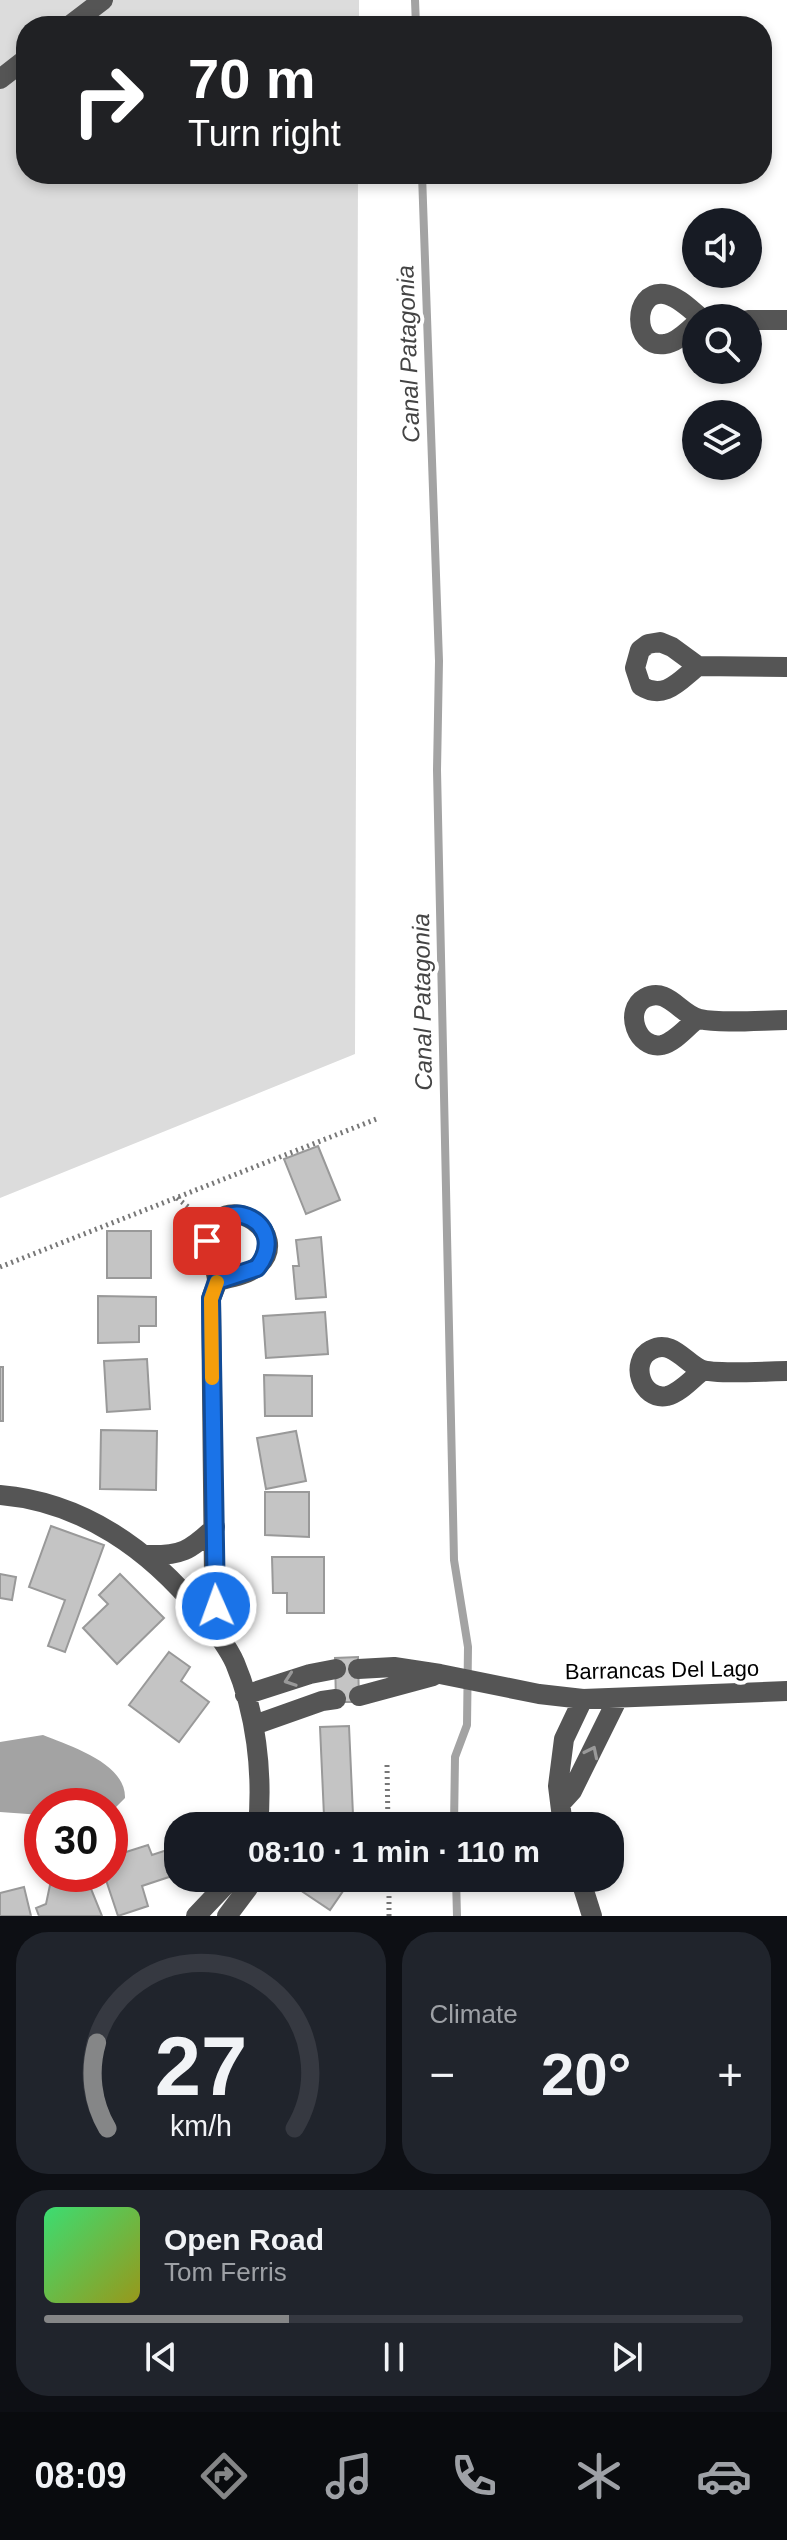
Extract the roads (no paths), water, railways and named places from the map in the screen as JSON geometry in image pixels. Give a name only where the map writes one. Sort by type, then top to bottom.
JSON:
[{"type":"street","points":[[82,16],[103,0]]},
{"type":"street","points":[[0,79],[16,67]]},
{"type":"street","points":[[682,335],[665,344],[653,343],[645,337],[639,319],[644,302],[653,296],[665,294],[683,304]]},
{"type":"street","points":[[762,320],[787,320]]},
{"type":"street","points":[[698,666],[787,667]]},
{"type":"street","points":[[697,1019],[787,1020]]},
{"type":"street","points":[[217,1281],[211,1299],[214,1578],[218,1634]]},
{"type":"street","points":[[702,1371],[787,1371]]},
{"type":"street","points":[[0,1495],[47,1504],[104,1526],[146,1555],[180,1587],[218,1634],[235,1662],[254,1725],[260,1783],[259,1812]]},
{"type":"street","points":[[146,1555],[171,1555],[186,1551],[215,1527]]},
{"type":"street","name":"Barrancas Del Lago","points":[[358,1669],[394,1667],[539,1694],[583,1699],[787,1691]]},
{"type":"street","points":[[245,1695],[336,1669]]},
{"type":"street","points":[[359,1696],[440,1674]]},
{"type":"street","points":[[562,1802],[572,1791],[618,1698]]},
{"type":"street","points":[[254,1725],[336,1699]]},
{"type":"street","points":[[562,1812],[558,1786],[564,1739],[583,1699]]},
{"type":"street","points":[[196,1916],[219,1892]]},
{"type":"street","points":[[227,1916],[245,1892]]},
{"type":"street","points":[[584,1892],[592,1916]]},
{"type":"waterway","name":"Canal Patagonia","points":[[415,0],[416,16]]},
{"type":"waterway","name":"Canal Patagonia","points":[[422,184],[439,661],[437,770],[454,1560],[468,1647],[467,1725],[455,1757],[454,1812]]},
{"type":"waterway","name":"Canal Patagonia","points":[[456,1892],[457,1916]]}]
